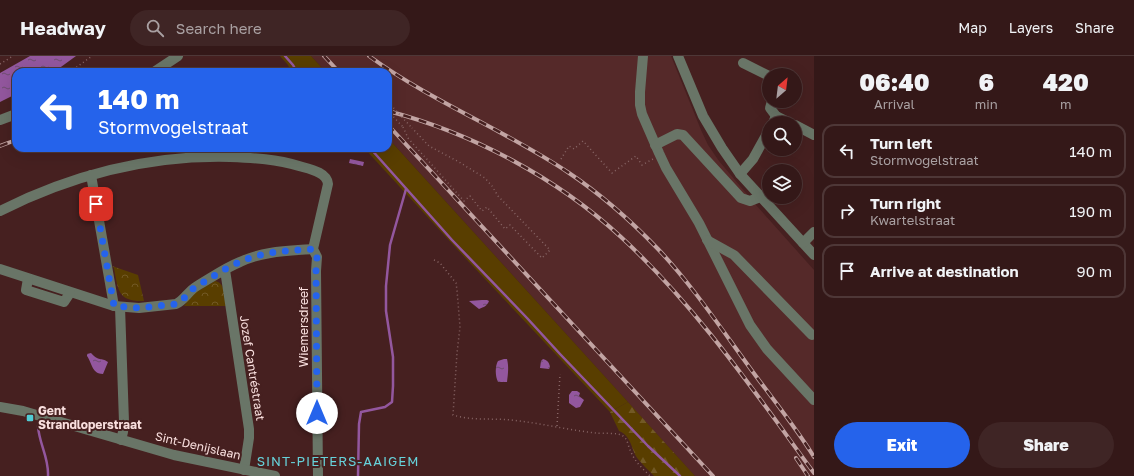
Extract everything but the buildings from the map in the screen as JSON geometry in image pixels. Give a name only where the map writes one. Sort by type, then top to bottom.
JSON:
[{"type":"street","points":[[160,68],[178,56]]},
{"type":"street","points":[[643,56],[640,105],[642,114],[666,168],[691,209],[750,325],[772,354],[814,400]]},
{"type":"street","points":[[678,56],[703,116],[722,148],[740,174],[814,255]]},
{"type":"street","points":[[743,63],[762,72]]},
{"type":"street","points":[[0,120],[12,116]]},
{"type":"street","points":[[802,129],[814,135]]},
{"type":"street","points":[[655,145],[677,134],[683,135],[741,198],[750,201],[760,197]]},
{"type":"street","points":[[740,174],[753,159],[762,143]]},
{"type":"street","name":"Wiemersdreef","points":[[91,175],[140,164],[171,160],[223,157],[262,159],[292,164],[319,173],[328,181],[313,249],[317,257],[318,476]]},
{"type":"street","points":[[0,211],[41,192],[91,175],[116,307],[124,422],[121,440]]},
{"type":"street","points":[[803,243],[814,232]]},
{"type":"street","points":[[707,240],[734,254],[812,335]]},
{"type":"street","points":[[0,269],[116,307],[139,308],[176,304],[181,302],[192,289],[240,262],[255,256],[270,252],[313,249]]},
{"type":"street","name":"Jozef Cantréstraat","points":[[225,270],[249,428],[244,470]]},
{"type":"street","name":"Sint-Denijslaan","points":[[0,407],[16,409],[191,459],[275,476]]},
{"type":"path","points":[[0,64],[13,56]]},
{"type":"path","points":[[76,68],[92,56]]},
{"type":"path","points":[[392,106],[429,146],[485,178],[498,196],[550,250],[542,258],[510,225],[505,229],[487,207],[482,211],[470,196],[464,201],[408,138],[403,127],[392,115]]},
{"type":"path","points":[[561,159],[569,146],[574,149],[583,140],[612,173],[636,156],[642,165],[660,155]]},
{"type":"path","points":[[434,260],[440,264],[456,283],[457,290],[460,327],[453,415],[464,418],[506,419],[557,426],[597,434],[623,435],[635,460],[650,476]]},
{"type":"path","points":[[557,426],[560,374]]},
{"type":"shaded area","points":[[311,56],[671,56],[708,145],[719,161],[756,205],[814,270],[814,476],[695,476],[392,142],[392,68],[322,68]]},
{"type":"green space","points":[[280,56],[311,56],[322,68],[289,68]]},
{"type":"green space","points":[[392,142],[628,402],[610,412],[368,152],[392,152]]},
{"type":"green space","points":[[112,266],[138,275],[144,301],[135,301],[124,297],[118,288],[114,268]]},
{"type":"green space","points":[[215,281],[219,282],[223,287],[226,306],[184,306],[193,294]]},
{"type":"green space","points":[[628,402],[695,476],[654,476],[638,459],[629,440],[619,431],[610,412]]},
{"type":"water","points":[[30,56],[76,56],[60,68],[12,68],[12,96],[0,102],[0,73]]},
{"type":"water","points":[[350,159],[364,162],[363,166],[349,163]]},
{"type":"water","points":[[469,301],[489,301],[487,304],[479,309]]},
{"type":"water","points":[[91,353],[96,358],[108,362],[103,374],[99,374],[94,370],[87,356],[87,354]]},
{"type":"water","points":[[507,359],[508,362],[507,382],[498,382],[496,366],[498,361]]},
{"type":"water","points":[[543,359],[547,361],[550,367],[549,369],[540,368],[541,361]]},
{"type":"water","points":[[572,391],[577,391],[580,393],[579,396],[584,400],[580,407],[576,408],[569,403],[569,395]]},
{"type":"waterway","points":[[285,56],[295,68]]},
{"type":"waterway","points":[[374,152],[452,240],[648,446],[680,476]]},
{"type":"waterway","points":[[358,476],[359,424],[361,412],[385,407],[392,402],[393,357],[386,311],[386,286],[390,245],[406,189]]},
{"type":"waterway","points":[[38,426],[47,463],[48,476]]},
{"type":"railway","points":[[324,56],[335,68]]},
{"type":"railway","points":[[369,56],[387,68]]},
{"type":"railway","points":[[392,71],[418,88],[545,158],[593,190],[627,218],[658,249],[694,292],[791,423],[814,457]]},
{"type":"railway","points":[[392,112],[420,120],[451,132],[512,160],[569,196],[621,237],[674,291],[699,320],[746,380],[814,473]]},
{"type":"railway","points":[[392,129],[713,476]]},
{"type":"railway","points":[[0,146],[12,142]]},
{"type":"railway","points":[[796,458],[808,476]]},
{"type":"place","name":"Gent Strandloperstraat","points":[[30,418]]},
{"type":"district","name":"SINT-PIETERS-AAIGEM","points":[[338,461]]},
{"type":"route","points":[[96,204],[114,306],[139,308],[176,304],[181,302],[192,289],[240,262],[270,252],[313,249],[317,257],[317,413]]}]
